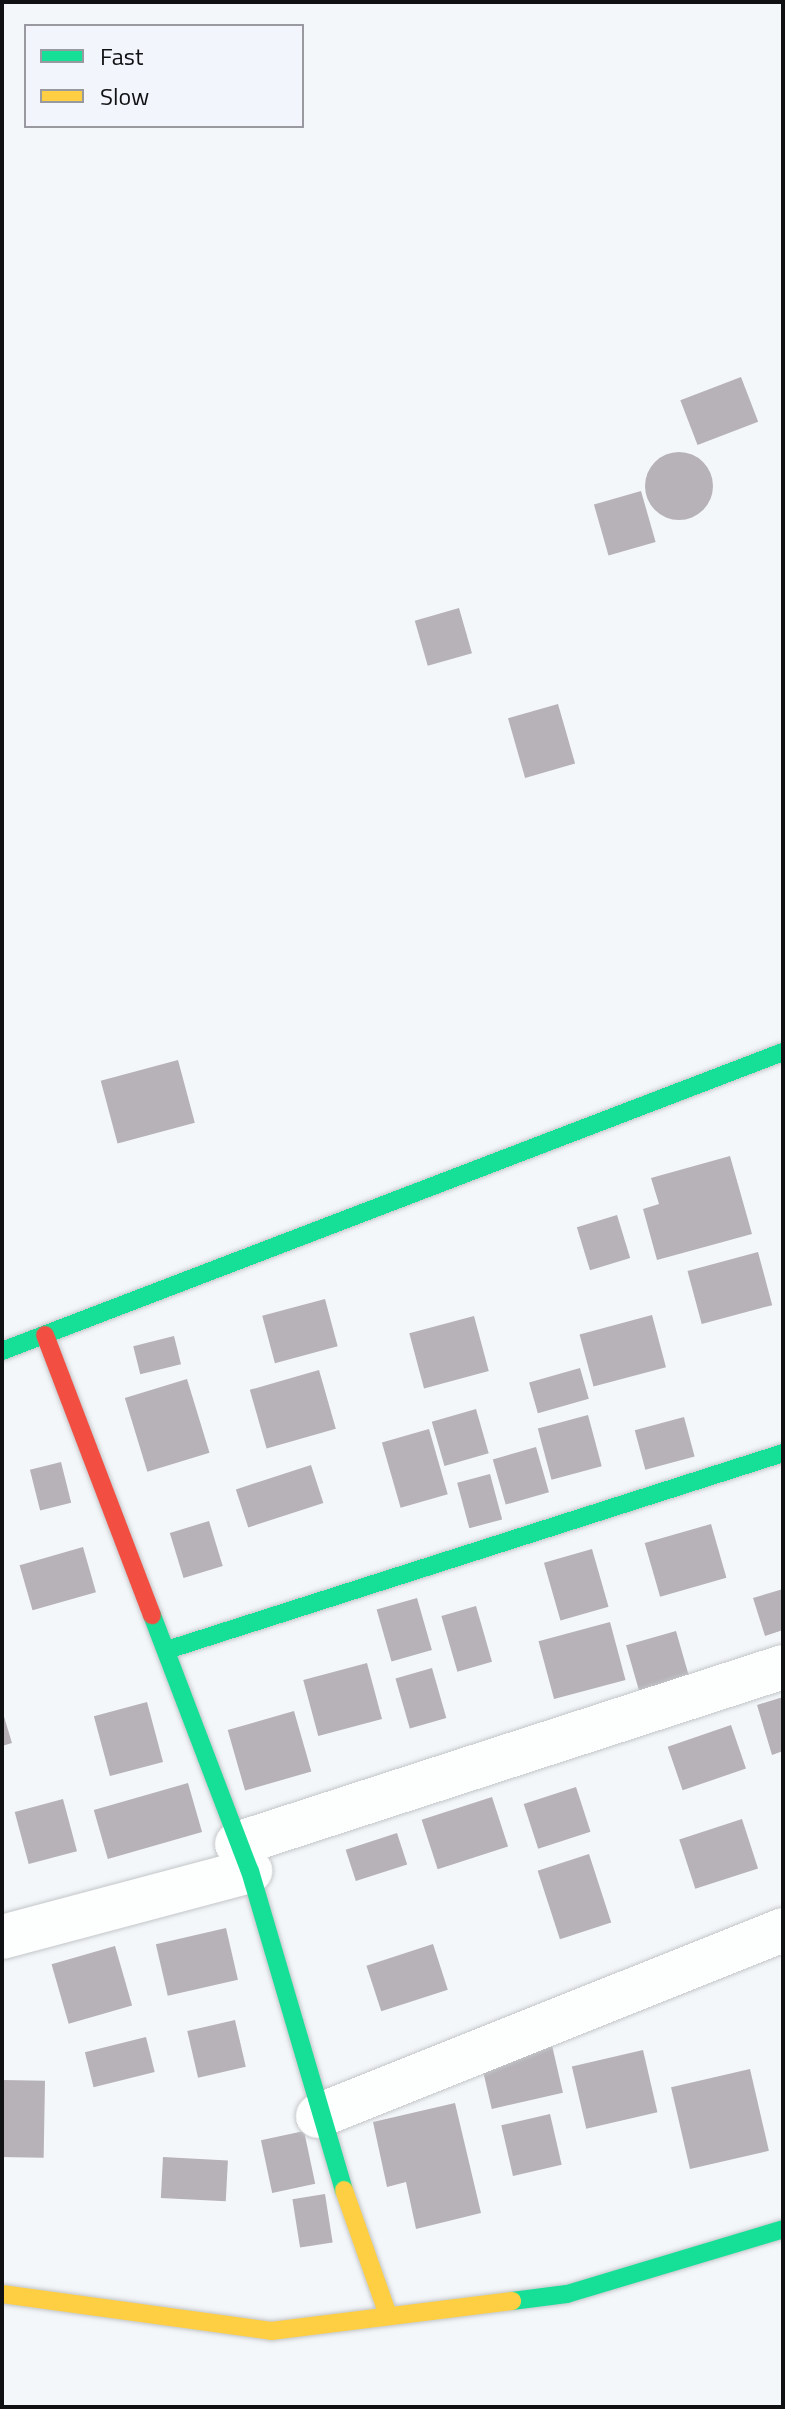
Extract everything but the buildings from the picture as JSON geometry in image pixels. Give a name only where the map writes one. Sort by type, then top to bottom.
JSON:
[{"type":"street","points":[[2,1351],[783,1052]]},
{"type":"street","points":[[45,1335],[244,1858],[318,2116],[388,2315]]},
{"type":"street","points":[[167,1650],[783,1453]]},
{"type":"street","points":[[2,1937],[244,1858],[783,1667]]},
{"type":"street","points":[[318,2116],[783,1930]]},
{"type":"street","points":[[2,2294],[271,2331],[567,2294],[783,2229]]},
{"type":"traffic: fast","points":[[2,1351],[783,1052]]},
{"type":"traffic: fast","points":[[167,1650],[783,1453]]},
{"type":"traffic: fast","points":[[152,1615],[250,1871],[344,2190]]},
{"type":"traffic: fast","points":[[512,2301],[567,2294],[783,2229]]},
{"type":"traffic: slow","points":[[344,2190],[388,2315]]},
{"type":"traffic: slow","points":[[2,2294],[271,2331],[512,2301]]},
{"type":"traffic: jam","points":[[45,1335],[152,1615]]}]
